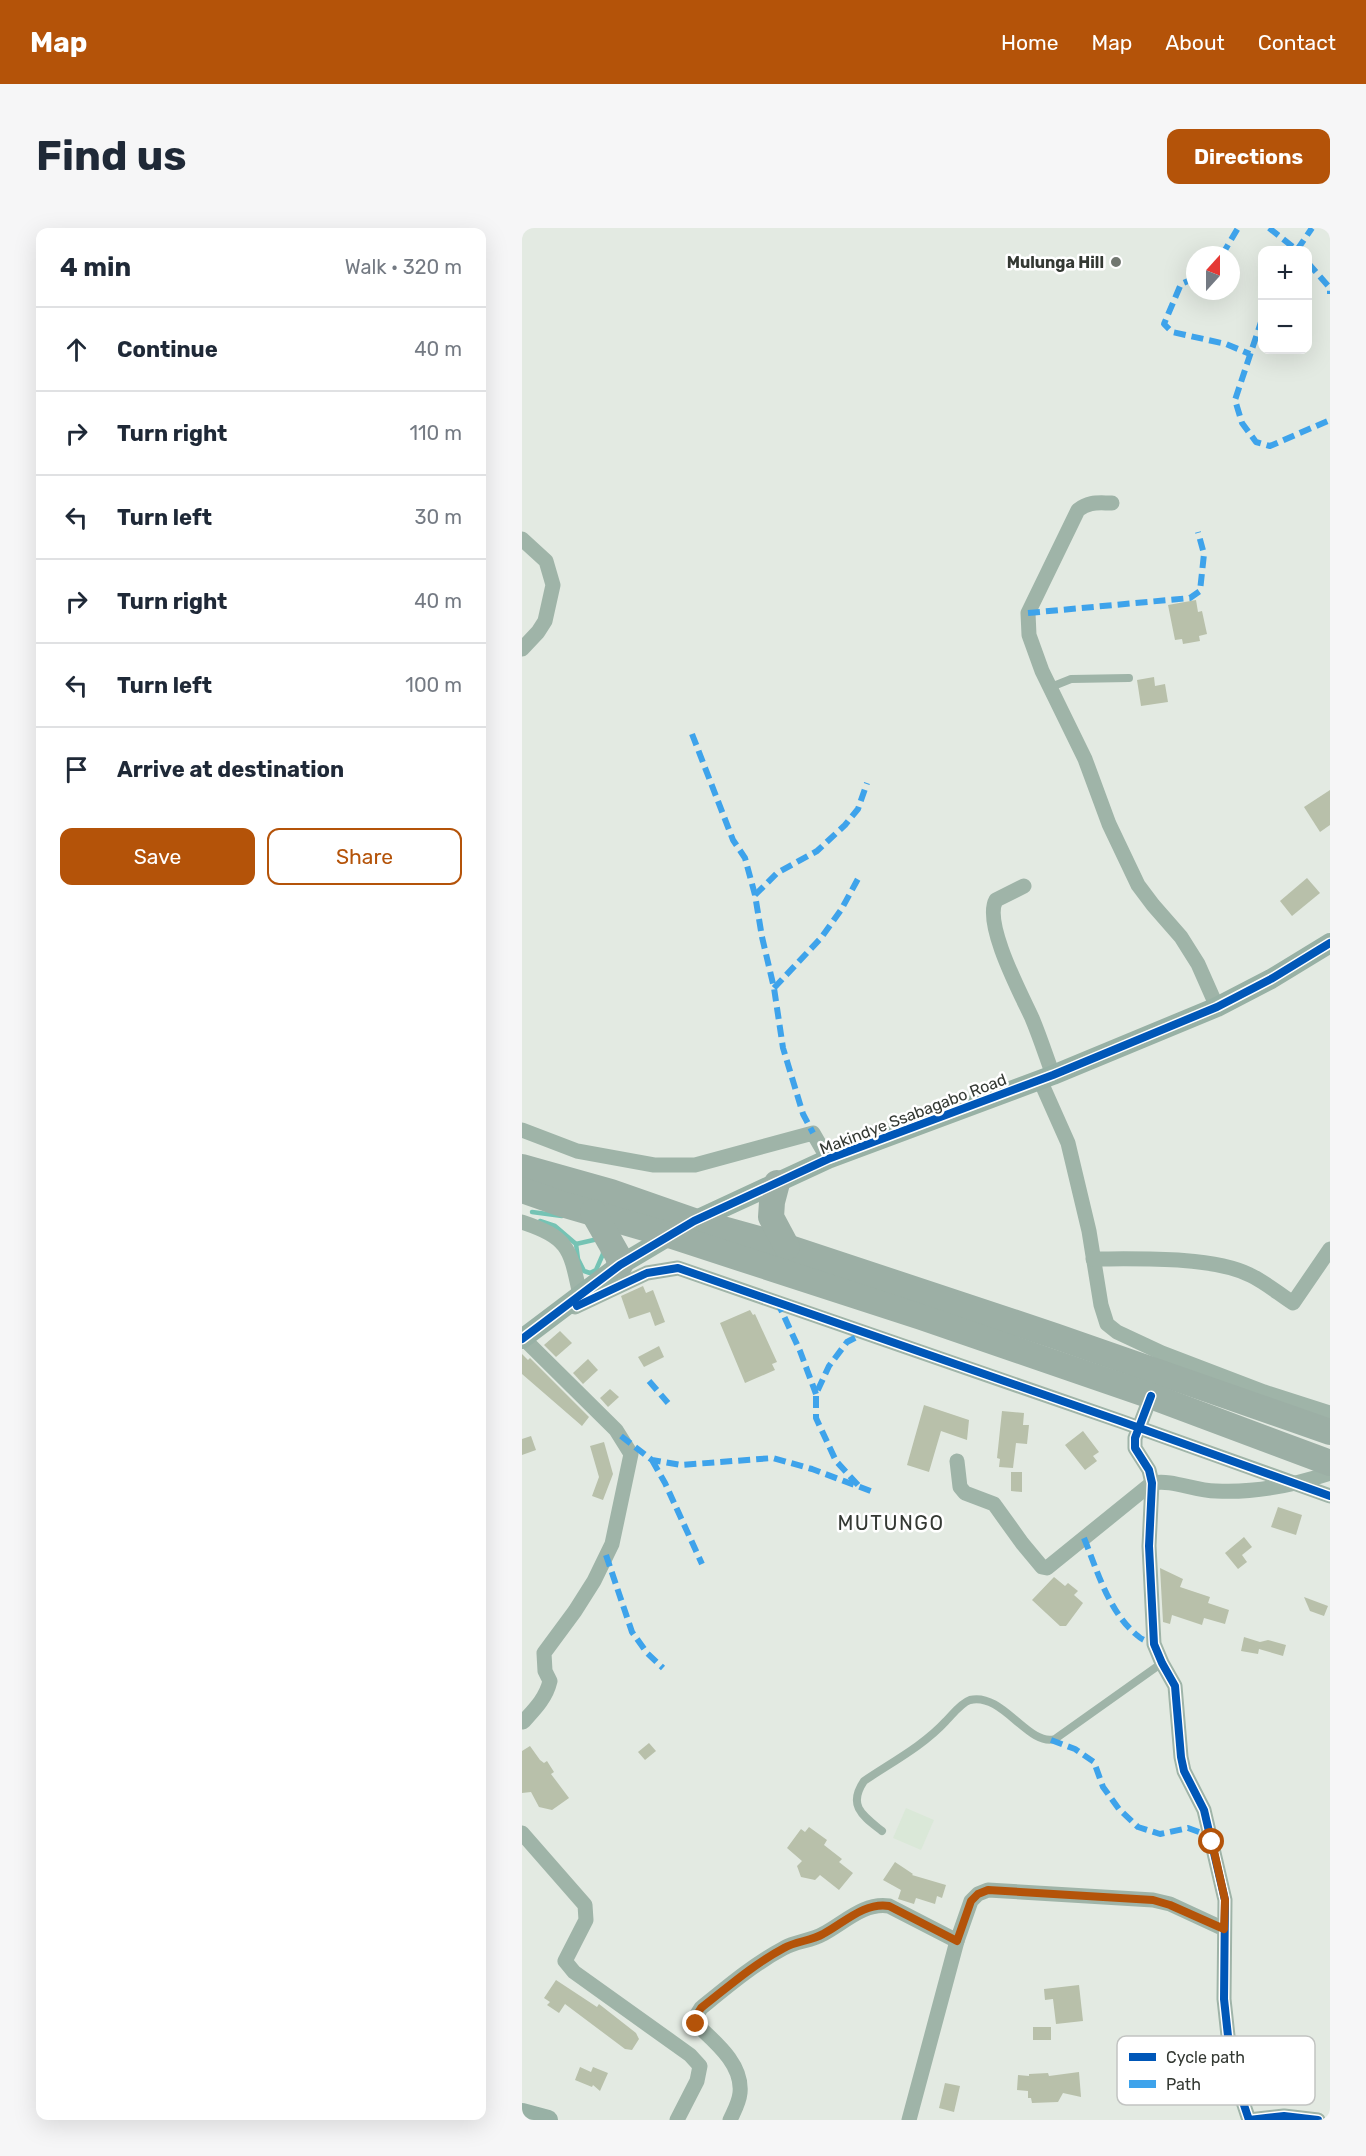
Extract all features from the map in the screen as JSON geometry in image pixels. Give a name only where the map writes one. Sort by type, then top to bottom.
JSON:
[{"type":"highway","points":[[522,1167],[611,1192],[694,1221],[787,1247],[1055,1336],[1330,1432]]},
{"type":"highway","points":[[777,1183],[771,1217],[787,1247]]},
{"type":"highway","points":[[522,1190],[910,1313],[1151,1396],[1330,1463]]},
{"type":"highway","points":[[593,1212],[618,1256],[620,1264]]},
{"type":"street","points":[[1112,503],[1085,504],[1078,510],[1028,613],[1029,634],[1042,671],[1085,759],[1109,824],[1138,885],[1181,937],[1198,964],[1217,1007]]},
{"type":"street","points":[[522,539],[546,561],[553,585],[545,621],[522,649]]},
{"type":"street","points":[[1024,886],[996,900],[992,909],[993,921],[1008,967],[1032,1020],[1047,1078],[1068,1143],[1089,1231],[1107,1324],[1117,1332],[1162,1353],[1264,1392],[1330,1413]]},
{"type":"street","name":"Makindye Ssabagabo Road","points":[[522,1339],[620,1264],[672,1236],[694,1221],[828,1159],[1047,1078],[1217,1007],[1271,979],[1330,943]]},
{"type":"street","points":[[522,1131],[577,1151],[654,1165],[695,1165],[813,1133],[828,1159]]},
{"type":"street","points":[[522,1222],[546,1230],[561,1242],[572,1256],[580,1295]]},
{"type":"street","points":[[1094,1259],[1164,1259],[1232,1268],[1251,1275],[1293,1303],[1330,1249]]},
{"type":"street","points":[[540,1325],[647,1273],[678,1268],[1330,1496]]},
{"type":"street","points":[[522,1339],[616,1430],[631,1454],[612,1544],[594,1581],[544,1653],[545,1671],[550,1681],[548,1690],[523,1722]]},
{"type":"street","points":[[1151,1396],[1135,1438],[1136,1448],[1149,1470],[1152,1483],[1149,1546],[1154,1644],[1175,1686],[1184,1771],[1204,1810],[1225,1900],[1224,1999],[1228,2036]]},
{"type":"street","points":[[957,1461],[960,1487],[965,1493],[994,1504],[1022,1543],[1042,1567],[1047,1568],[1152,1483],[1168,1482],[1216,1491],[1298,1484],[1330,1473]]},
{"type":"street","points":[[522,1833],[585,1905],[586,1920],[565,1961],[574,1972],[690,2055],[700,2066],[697,2081],[677,2120]]},
{"type":"street","points":[[909,2120],[957,1941],[971,1901],[978,1894],[988,1890],[1153,1900],[1224,1929]]},
{"type":"street","points":[[730,2120],[739,2102],[741,2092],[739,2078],[733,2062],[696,2024],[696,2016],[701,2008],[757,1963],[786,1946],[815,1938],[862,1910],[878,1904],[889,1906],[957,1941]]},
{"type":"street","points":[[1244,2105],[1249,2120],[1284,2116],[1318,2120]]},
{"type":"street","points":[[522,2113],[549,2120]]},
{"type":"lane","points":[[1051,687],[1071,679],[1129,678]]},
{"type":"lane","points":[[882,1831],[862,1815],[856,1804],[857,1790],[864,1781],[933,1735],[969,1700],[983,1700],[996,1705],[1034,1733],[1051,1740],[1162,1663]]},
{"type":"shaded area","points":[[906,1808],[934,1820],[921,1850],[893,1838]]},
{"type":"building","points":[[1196,600],[1198,612],[1202,611],[1207,634],[1199,636],[1200,641],[1183,644],[1182,639],[1175,640],[1168,605]]},
{"type":"building","points":[[1154,677],[1155,686],[1165,684],[1168,702],[1141,706],[1137,680]]},
{"type":"building","points":[[1330,790],[1330,825],[1320,832],[1304,807]]},
{"type":"building","points":[[1307,878],[1320,893],[1292,916],[1280,901]]},
{"type":"building","points":[[643,1286],[646,1293],[653,1290],[665,1322],[655,1326],[650,1312],[629,1319],[621,1296]]},
{"type":"building","points":[[750,1310],[753,1315],[755,1314],[777,1362],[772,1364],[775,1370],[745,1383],[720,1323]]},
{"type":"building","points":[[560,1331],[572,1343],[556,1357],[544,1345]]},
{"type":"building","points":[[659,1346],[664,1357],[644,1367],[638,1357]]},
{"type":"building","points":[[522,1354],[528,1360],[530,1358],[589,1417],[582,1426],[522,1374]]},
{"type":"building","points":[[588,1359],[598,1370],[583,1384],[573,1373]]},
{"type":"building","points":[[610,1389],[619,1397],[608,1407],[600,1398]]},
{"type":"building","points":[[924,1405],[969,1420],[967,1440],[941,1431],[929,1472],[907,1465]]},
{"type":"building","points":[[1002,1411],[1024,1413],[1023,1425],[1029,1425],[1027,1444],[1016,1443],[1013,1468],[999,1467],[1000,1459],[997,1458]]},
{"type":"building","points":[[1083,1431],[1099,1452],[1093,1456],[1097,1461],[1085,1470],[1065,1445]]},
{"type":"building","points":[[531,1436],[536,1450],[522,1455],[522,1439]]},
{"type":"building","points":[[604,1442],[613,1474],[603,1500],[592,1496],[599,1477],[590,1446]]},
{"type":"building","points":[[1011,1472],[1022,1472],[1022,1492],[1011,1491]]},
{"type":"building","points":[[1278,1507],[1302,1515],[1296,1535],[1271,1527]]},
{"type":"building","points":[[1244,1537],[1252,1547],[1242,1555],[1247,1562],[1238,1569],[1225,1553]]},
{"type":"building","points":[[1160,1568],[1183,1579],[1180,1587],[1210,1597],[1208,1603],[1229,1610],[1225,1624],[1204,1618],[1202,1625],[1172,1615],[1170,1624],[1163,1622]]},
{"type":"building","points":[[1054,1577],[1065,1586],[1068,1583],[1078,1591],[1074,1595],[1083,1603],[1066,1626],[1060,1626],[1032,1600]]},
{"type":"building","points":[[1304,1597],[1328,1606],[1324,1616],[1310,1611]]},
{"type":"building","points":[[1244,1637],[1260,1642],[1268,1640],[1286,1645],[1283,1656],[1259,1649],[1258,1654],[1241,1651]]},
{"type":"building","points":[[649,1743],[656,1751],[645,1760],[638,1752]]},
{"type":"building","points":[[530,1746],[540,1760],[544,1763],[547,1761],[554,1772],[551,1774],[569,1798],[552,1810],[539,1807],[531,1792],[522,1793],[522,1751]]},
{"type":"building","points":[[809,1827],[827,1840],[824,1845],[842,1859],[839,1862],[853,1873],[839,1890],[820,1875],[815,1880],[801,1877],[797,1866],[802,1861],[787,1848],[801,1829],[805,1832]]},
{"type":"building","points":[[895,1862],[912,1875],[946,1885],[942,1898],[937,1896],[935,1904],[916,1898],[914,1904],[898,1899],[901,1890],[883,1880]]},
{"type":"building","points":[[556,1980],[597,2007],[599,2004],[636,2033],[639,2039],[632,2050],[625,2049],[565,2004],[559,2013],[547,2005],[550,2002],[544,1998]]},
{"type":"building","points":[[1079,1985],[1083,2021],[1056,2024],[1053,1999],[1045,2000],[1044,1989]]},
{"type":"building","points":[[1033,2027],[1051,2027],[1051,2040],[1033,2040]]},
{"type":"building","points":[[580,2067],[591,2072],[593,2067],[608,2073],[600,2091],[593,2085],[592,2087],[575,2080]]},
{"type":"building","points":[[1079,2072],[1081,2097],[1063,2093],[1058,2102],[1032,2103],[1031,2098],[1028,2098],[1028,2091],[1017,2090],[1018,2075],[1048,2073],[1049,2076]]},
{"type":"building","points":[[945,2083],[960,2086],[954,2112],[939,2108]]},
{"type":"waterway","points":[[532,1212],[562,1216]]},
{"type":"waterway","points":[[540,1221],[555,1226],[576,1244],[578,1259],[584,1271],[590,1273],[596,1270],[603,1251]]},
{"type":"waterway","points":[[576,1244],[598,1239]]},
{"type":"marked path","points":[[1227,246],[1238,228]]},
{"type":"marked path","points":[[1269,228],[1292,246]]},
{"type":"marked path","points":[[1300,246],[1312,228]]},
{"type":"marked path","points":[[1312,268],[1330,288],[1330,294]]},
{"type":"marked path","points":[[1186,282],[1181,284],[1164,324],[1172,332],[1226,344],[1250,354]]},
{"type":"marked path","points":[[1258,331],[1235,400],[1242,423],[1256,442],[1270,446],[1330,420]]},
{"type":"marked path","points":[[1028,613],[1190,598],[1200,591],[1204,554],[1198,532]]},
{"type":"marked path","points":[[692,734],[733,840],[745,858],[774,988],[783,1048],[803,1114],[813,1133]]},
{"type":"marked path","points":[[755,895],[777,873],[817,851],[845,825],[858,809],[867,783]]},
{"type":"marked path","points":[[774,988],[821,938],[841,910],[859,877]]},
{"type":"marked path","points":[[777,1301],[800,1351],[816,1394]]},
{"type":"marked path","points":[[858,1485],[836,1461],[816,1418],[816,1394],[829,1366],[847,1342],[866,1332]]},
{"type":"marked path","points":[[649,1381],[668,1403]]},
{"type":"marked path","points":[[621,1436],[652,1460],[681,1465],[773,1458],[812,1469],[876,1493]]},
{"type":"marked path","points":[[652,1460],[702,1564]]},
{"type":"marked path","points":[[1084,1538],[1099,1577],[1119,1615],[1140,1637],[1154,1644]]},
{"type":"marked path","points":[[606,1555],[632,1632],[647,1653],[663,1668]]},
{"type":"marked path","points":[[1051,1740],[1075,1749],[1094,1762],[1103,1787],[1119,1809],[1138,1827],[1160,1834],[1188,1828],[1199,1832],[1210,1841]]},
{"type":"cycle path","points":[[522,1339],[620,1265],[694,1221],[828,1159],[1053,1075],[1217,1007],[1271,979],[1330,943]]},
{"type":"cycle path","points":[[577,1306],[647,1273],[678,1268],[1330,1496]]},
{"type":"cycle path","points":[[1151,1396],[1135,1438],[1135,1448],[1149,1470],[1152,1483],[1149,1546],[1154,1644],[1175,1686],[1184,1771],[1204,1810],[1225,1900],[1224,1999],[1228,2036]]},
{"type":"cycle path","points":[[1244,2105],[1249,2120],[1284,2116],[1318,2120]]},
{"type":"place","name":"Mulunga Hill","points":[[1116,262]]},
{"type":"district","name":"MUTUNGO","points":[[891,1523]]},
{"type":"route","points":[[696,2024],[696,2016],[701,2008],[757,1963],[786,1946],[824,1934],[862,1910],[878,1904],[889,1906],[957,1941],[971,1901],[978,1894],[988,1890],[1153,1900],[1224,1929],[1225,1900],[1212,1842]]}]
